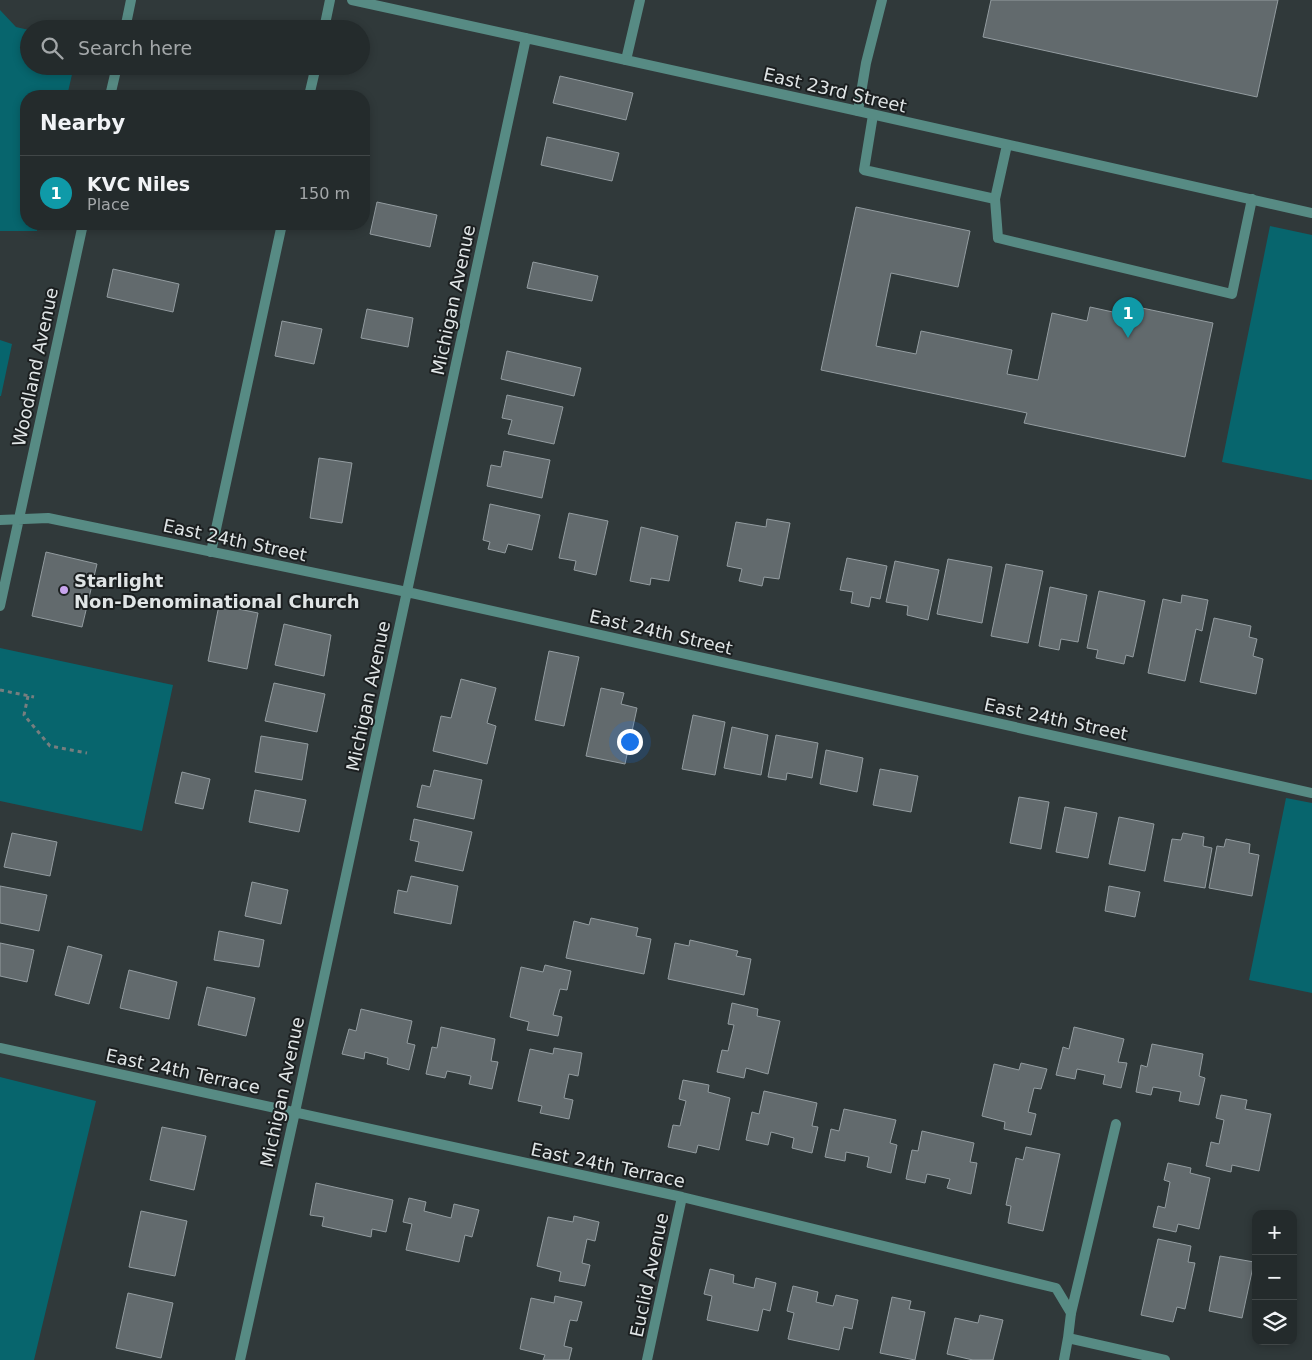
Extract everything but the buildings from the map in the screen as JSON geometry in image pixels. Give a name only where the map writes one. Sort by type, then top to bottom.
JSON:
[{"type":"street","points":[[127,20],[131,0]]},
{"type":"street","points":[[326,20],[330,0]]},
{"type":"street","name":"East 23rd Street","points":[[352,0],[1312,213]]},
{"type":"street","points":[[626,60],[640,0]]},
{"type":"street","points":[[858,111],[866,63],[882,0]]},
{"type":"street","name":"Michigan Avenue","points":[[240,1360],[526,38]]},
{"type":"street","points":[[111,90],[115,75]]},
{"type":"street","points":[[311,90],[314,75]]},
{"type":"street","points":[[873,115],[864,170],[995,199]]},
{"type":"street","points":[[1007,145],[995,199],[998,238],[1232,294],[1252,199]]},
{"type":"street","name":"Woodland Avenue","points":[[0,606],[82,230]]},
{"type":"street","points":[[211,552],[281,230]]},
{"type":"street","name":"East 24th Street","points":[[0,520],[48,518],[407,592],[1312,792]]},
{"type":"street","name":"East 24th Terrace","points":[[0,1048],[682,1197],[1056,1288],[1071,1313]]},
{"type":"street","points":[[1064,1360],[1071,1313],[1116,1124]]},
{"type":"street","name":"Euclid Avenue","points":[[647,1360],[682,1197]]},
{"type":"street","points":[[1068,1338],[1165,1360]]},
{"type":"path","points":[[0,690],[34,696]]},
{"type":"path","points":[[28,696],[24,715],[50,746],[87,753]]},
{"type":"shaded area","points":[[0,10],[16,27],[20,28],[20,75],[72,75],[68,90],[20,90],[20,230],[37,230],[0,231]]},
{"type":"shaded area","points":[[1270,226],[1312,235],[1312,480],[1222,462]]},
{"type":"shaded area","points":[[0,340],[12,344],[1,396],[0,396]]},
{"type":"shaded area","points":[[0,648],[173,685],[142,831],[0,801]]},
{"type":"shaded area","points":[[1286,798],[1312,803],[1312,993],[1249,980]]},
{"type":"shaded area","points":[[0,1077],[96,1101],[34,1360],[0,1360]]},
{"type":"place","name":"KVC Niles","points":[[1128,338]]},
{"type":"place","name":"Starlight Non-Denominational Church","points":[[64,590]]}]
